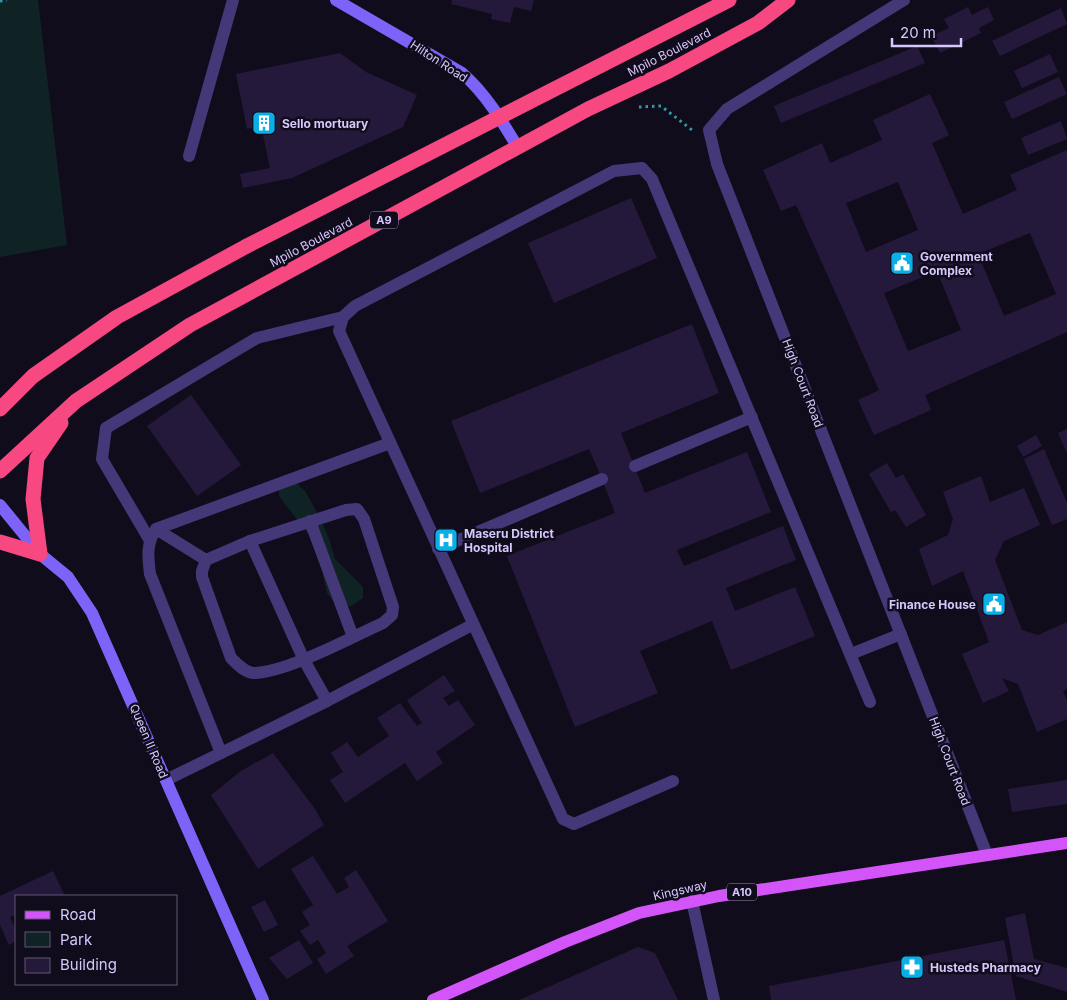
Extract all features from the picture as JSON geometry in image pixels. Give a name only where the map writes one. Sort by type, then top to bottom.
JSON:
[{"type":"highway","name":"Mpilo Boulevard","points":[[0,409],[33,376],[117,317],[245,246],[729,0]]},
{"type":"highway","name":"Mpilo Boulevard","points":[[0,471],[76,400],[190,324],[588,109],[669,71],[758,23],[788,0]]},
{"type":"highway","points":[[0,542],[40,554],[33,499],[37,458],[76,400]]},
{"type":"main road","name":"Kingsway","points":[[433,1000],[565,942],[639,913],[692,901],[1067,843]]},
{"type":"street","points":[[190,156],[234,0]]},
{"type":"street","name":"Hilton Road","points":[[336,0],[462,73],[476,85],[499,116],[518,148]]},
{"type":"street","points":[[709,130],[727,109],[904,0]]},
{"type":"street","name":"High Court Road","points":[[709,130],[717,164],[987,854]]},
{"type":"street","points":[[673,780],[574,824],[563,818],[472,625],[340,331],[344,317],[355,306],[614,171],[642,168],[652,179],[870,702]]},
{"type":"street","points":[[206,560],[153,534],[102,459],[106,428],[257,338],[344,317]]},
{"type":"street","points":[[634,466],[752,417]]},
{"type":"street","points":[[153,534],[390,443]]},
{"type":"street","points":[[438,549],[602,479]]},
{"type":"street","name":"Queen II Road","points":[[0,505],[40,554],[68,577],[92,613],[263,1000]]},
{"type":"street","points":[[357,509],[364,519],[393,607],[392,615],[383,623],[304,660],[252,673],[240,667],[231,658],[202,577],[202,570],[206,560],[250,541],[310,522],[346,510],[357,509]]},
{"type":"street","points":[[310,522],[353,637]]},
{"type":"street","points":[[153,534],[148,550],[150,574],[221,753]]},
{"type":"street","points":[[250,541],[304,660],[327,701]]},
{"type":"street","points":[[166,780],[327,701],[472,625]]},
{"type":"street","points":[[850,654],[901,634]]},
{"type":"street","points":[[692,901],[714,1000]]},
{"type":"path","points":[[0,1],[7,0]]},
{"type":"path","points":[[634,107],[661,106],[697,133],[709,130]]},
{"type":"green space","points":[[0,0],[38,0],[67,245],[0,257]]},
{"type":"green space","points":[[295,482],[305,491],[314,507],[329,538],[335,559],[363,587],[363,598],[351,606],[337,606],[327,593],[323,576],[325,565],[315,543],[279,496],[279,487]]},
{"type":"building","points":[[452,0],[534,0],[531,11],[514,7],[510,23],[491,19],[492,14],[451,4]]},
{"type":"building","points":[[968,7],[972,15],[988,7],[994,20],[979,28],[981,33],[940,53],[931,36],[949,28],[944,19]]},
{"type":"building","points":[[1061,8],[1067,24],[1000,56],[992,41]]},
{"type":"building","points":[[917,46],[925,63],[781,123],[774,106]]},
{"type":"building","points":[[340,53],[366,72],[417,95],[403,127],[292,178],[243,188],[240,174],[270,168],[261,126],[247,129],[236,74]]},
{"type":"building","points":[[1050,54],[1058,72],[1022,88],[1014,71]]},
{"type":"building","points":[[1059,77],[1067,94],[1012,119],[1004,102]]},
{"type":"building","name":"Government Complex","points":[[930,94],[949,135],[932,143],[963,214],[1017,190],[1010,175],[1067,150],[1067,332],[925,395],[931,410],[874,435],[858,400],[879,390],[796,205],[781,211],[763,170],[822,143],[830,163],[882,140],[873,120]],"holes":[[[898,182],[918,230],[866,252],[846,203]],[[1030,233],[1056,294],[1004,316],[978,254]],[[937,271],[961,330],[908,351],[884,293]]]},
{"type":"building","points":[[1061,121],[1067,139],[1028,155],[1021,138]]},
{"type":"building","points":[[631,198],[657,258],[554,303],[528,243]]},
{"type":"building","points":[[692,324],[719,393],[621,433],[645,493],[747,452],[771,512],[677,550],[684,566],[783,526],[796,560],[726,588],[735,611],[795,587],[815,636],[731,670],[712,621],[640,651],[658,693],[575,727],[507,556],[615,513],[602,479],[589,449],[480,493],[451,421]]},
{"type":"building","points":[[191,395],[241,465],[197,496],[147,426]]},
{"type":"building","points":[[1067,429],[1067,453],[1058,433]]},
{"type":"building","points":[[1036,435],[1042,446],[1023,457],[1017,446]]},
{"type":"building","points":[[1044,449],[1067,503],[1067,519],[1052,525],[1024,459]]},
{"type":"building","points":[[887,463],[896,478],[903,474],[926,515],[906,527],[895,510],[891,512],[869,474]]},
{"type":"building","name":"Finance House","points":[[981,476],[990,502],[1024,488],[1040,525],[1004,541],[995,560],[1022,630],[1038,635],[1067,622],[1067,689],[1063,691],[1067,700],[1067,719],[1037,732],[1018,684],[1002,678],[1009,691],[983,703],[962,654],[989,642],[963,571],[932,586],[919,549],[948,535],[953,519],[943,492]]},
{"type":"building","points":[[444,675],[455,691],[443,698],[449,706],[458,700],[475,725],[436,752],[443,763],[417,781],[405,763],[345,803],[330,780],[343,772],[331,753],[347,742],[358,757],[389,736],[377,718],[400,703],[417,726],[422,723],[407,700]]},
{"type":"building","points":[[273,753],[315,809],[324,825],[258,869],[211,795],[241,771]]},
{"type":"building","points":[[1067,780],[1067,804],[1012,812],[1008,789]]},
{"type":"building","points":[[313,856],[337,894],[349,887],[344,878],[356,870],[388,921],[347,946],[354,956],[326,974],[317,959],[326,953],[318,940],[310,945],[300,931],[310,925],[302,912],[313,905],[291,869]]},
{"type":"building","points":[[53,871],[65,895],[15,895],[15,915],[10,917],[15,929],[15,942],[9,945],[0,925],[0,896]]},
{"type":"building","points":[[265,900],[278,925],[264,932],[251,907]]},
{"type":"building","points":[[1025,913],[1034,959],[1067,968],[1067,992],[1016,976],[1005,918]]},
{"type":"building","points":[[299,940],[313,963],[287,979],[269,958]]},
{"type":"building","points":[[1004,940],[1016,1000],[771,1000],[769,986]]},
{"type":"building","points":[[638,947],[655,953],[678,1000],[519,1000]]},
{"type":"place","name":"Sello mortuary","points":[[264,123]]},
{"type":"place","name":"Government Complex","points":[[902,263]]},
{"type":"place","name":"Maseru District Hospital","points":[[446,540]]},
{"type":"place","name":"Finance House","points":[[994,604]]},
{"type":"place","name":"Husteds Pharmacy","points":[[912,967]]}]
